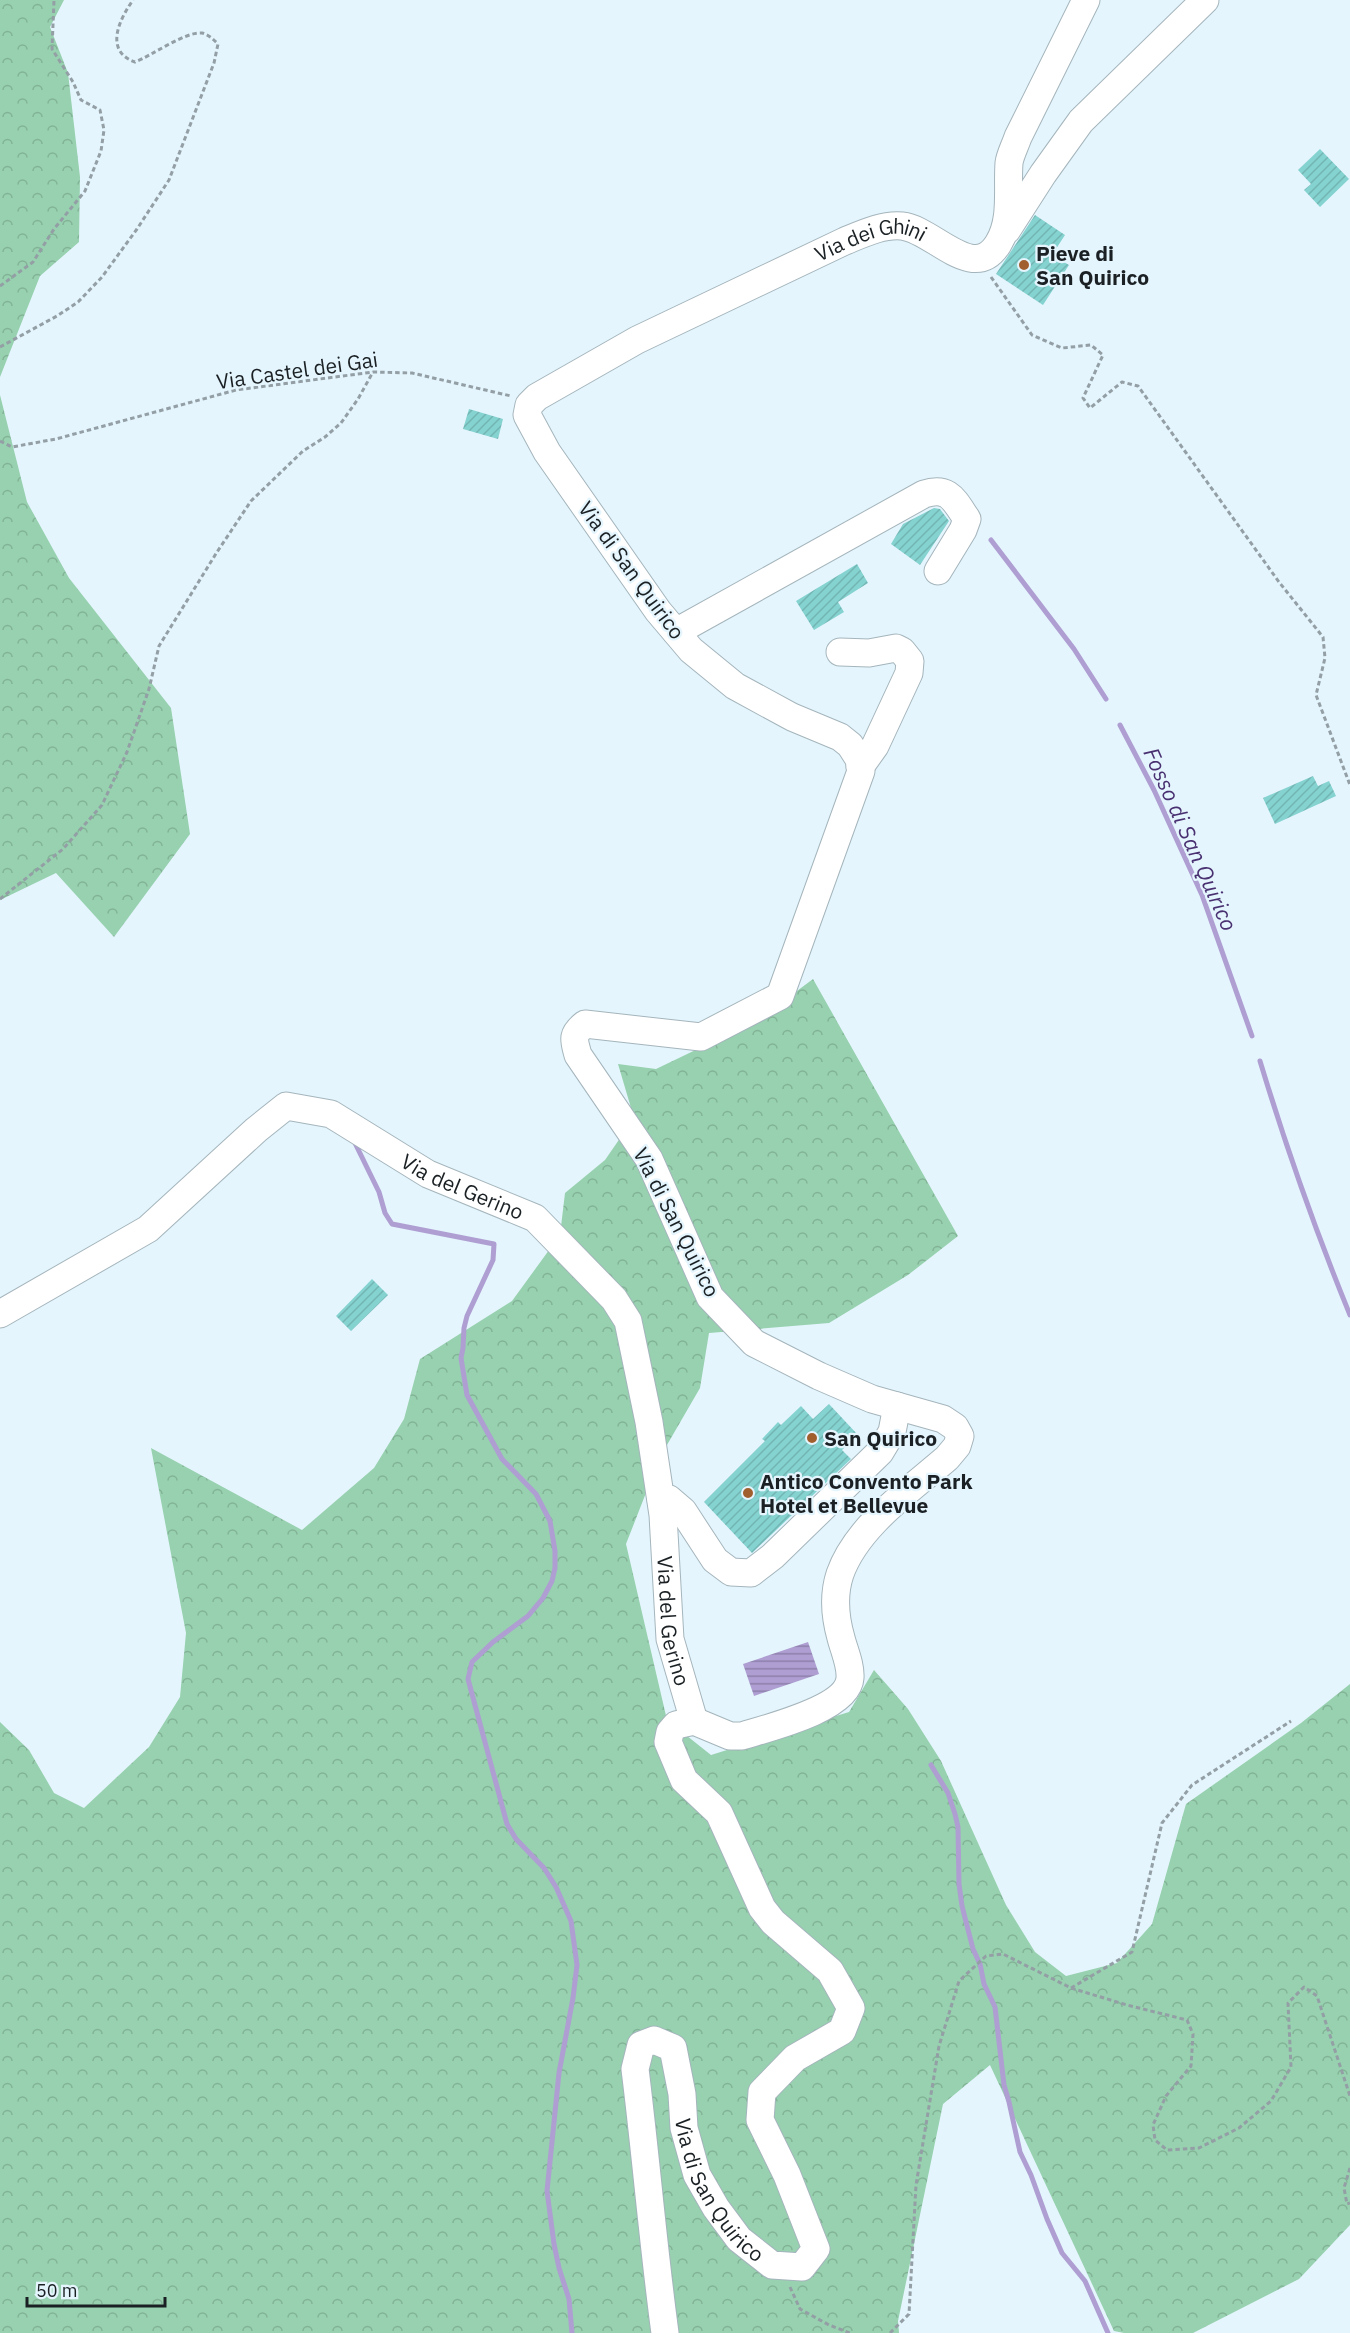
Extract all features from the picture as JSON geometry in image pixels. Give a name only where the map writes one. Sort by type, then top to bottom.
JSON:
[{"type":"street","points":[[992,250],[1008,215],[1009,160],[1018,137],[1086,0]]},
{"type":"street","points":[[992,250],[1042,174],[1081,121],[1205,0]]},
{"type":"street","name":"Via dei Ghini","points":[[533,401],[638,340],[845,241],[879,228],[902,226],[926,234],[963,258],[975,260],[992,250]]},
{"type":"street","name":"Via di San Quirico","points":[[533,401],[527,415],[547,452],[658,611],[691,650],[735,686],[792,717],[840,737],[859,759],[861,771],[780,996],[701,1037],[585,1024],[577,1030],[574,1040],[578,1055],[649,1159],[710,1297],[754,1343],[819,1376],[872,1399],[943,1419],[955,1427],[960,1436],[957,1446],[947,1458],[858,1538],[849,1554],[836,1592],[836,1610],[849,1668],[848,1687],[833,1702],[819,1709],[742,1736],[730,1736],[694,1721],[676,1725],[670,1732],[668,1742],[684,1780],[719,1813],[762,1908],[773,1922],[830,1971],[851,2008],[842,2031],[795,2058],[762,2092],[760,2120],[787,2175],[816,2249],[802,2267],[772,2265],[739,2239],[716,2208],[697,2175],[686,2138],[682,2094],[673,2048],[654,2040],[641,2045],[635,2068],[665,2333]]},
{"type":"street","points":[[676,632],[924,494],[936,490],[952,497],[967,519],[963,530],[938,571]]},
{"type":"street","points":[[840,652],[869,653],[896,648],[902,651],[910,661],[909,673],[880,735],[860,767]]},
{"type":"street","name":"Via del Gerino","points":[[0,1314],[148,1228],[256,1130],[286,1106],[331,1114],[428,1174],[535,1218],[614,1299],[628,1320],[650,1422],[668,1576],[670,1639],[694,1721]]},
{"type":"street","points":[[660,1499],[669,1499],[683,1511],[715,1560],[731,1572],[751,1573],[773,1556],[880,1452],[892,1432],[897,1406]]},
{"type":"path","points":[[0,286],[33,262],[54,229],[85,191],[101,151],[104,130],[100,111],[81,100],[73,82],[52,49],[54,0]]},
{"type":"path","points":[[0,347],[78,302],[102,277],[169,180],[186,141],[214,63],[218,44],[211,37],[201,33],[188,36],[135,62],[124,58],[117,47],[118,30],[133,0]]},
{"type":"path","points":[[992,250],[992,280],[1032,335],[1062,348],[1091,345],[1102,355],[1083,398],[1089,408],[1122,382],[1138,386],[1279,582],[1323,637],[1324,658],[1316,695],[1350,785]]},
{"type":"path","points":[[0,899],[63,849],[102,805],[127,752],[149,689],[159,646],[217,552],[251,501],[303,451],[341,423],[373,372]]},
{"type":"path","name":"Via Castel dei Gai","points":[[0,441],[12,447],[56,439],[236,390],[373,372],[412,373],[533,401]]},
{"type":"path","points":[[1071,1988],[1132,1952],[1162,1823],[1192,1785],[1291,1721]]},
{"type":"path","points":[[890,2333],[909,2314],[916,2185],[939,2046],[959,1981],[986,1956],[1003,1954],[1071,1988],[1187,2020],[1193,2034],[1191,2066],[1166,2096],[1154,2125],[1155,2140],[1167,2150],[1199,2148],[1239,2128],[1271,2101],[1291,2067],[1288,2003],[1304,1987],[1317,1996],[1350,2096]]},
{"type":"path","points":[[1350,2168],[1344,2188],[1347,2204],[1350,2203]]},
{"type":"path","points":[[785,2266],[790,2288],[800,2309],[829,2325],[850,2333]]},
{"type":"green space","points":[[0,0],[64,0],[50,27],[68,73],[80,177],[79,242],[40,276],[0,377]]},
{"type":"green space","points":[[0,395],[27,502],[69,578],[171,708],[190,834],[114,937],[56,873],[0,900]]},
{"type":"green space","points":[[813,979],[958,1236],[908,1275],[829,1323],[709,1333],[700,1388],[660,1457],[626,1544],[667,1720],[711,1755],[849,1712],[874,1670],[908,1709],[941,1761],[1006,1905],[1035,1952],[1066,1976],[1117,1963],[1152,1924],[1186,1804],[1301,1723],[1350,1684],[1350,2225],[1299,2279],[1193,2333],[1114,2331],[990,2065],[943,2104],[898,2321],[899,2333],[0,2333],[0,1722],[29,1750],[54,1793],[84,1808],[149,1747],[180,1697],[186,1633],[151,1448],[302,1530],[374,1468],[404,1419],[420,1359],[512,1301],[560,1235],[565,1193],[605,1160],[634,1118],[618,1064],[656,1069],[758,1020]]},
{"type":"shaded area","points":[[808,1642],[819,1674],[754,1696],[743,1664]]},
{"type":"building","points":[[1320,149],[1349,179],[1320,207],[1304,190],[1311,184],[1298,170]]},
{"type":"building","name":"Pieve di San Quirico","points":[[1035,215],[1065,235],[1052,255],[1069,265],[1043,305],[996,274]]},
{"type":"building","points":[[469,409],[503,419],[498,439],[463,429]]},
{"type":"building","points":[[934,508],[940,509],[949,521],[920,565],[891,544],[903,524]]},
{"type":"building","points":[[857,564],[868,583],[838,602],[844,612],[814,630],[796,601]]},
{"type":"building","points":[[1313,776],[1318,786],[1329,781],[1336,796],[1275,824],[1263,798]]},
{"type":"building","points":[[372,1279],[388,1295],[351,1331],[336,1316]]},
{"type":"building","name":"Antico Convento Park Hotel et Bellevue","points":[[829,1404],[858,1435],[842,1450],[851,1459],[752,1553],[704,1502],[765,1441],[762,1439],[778,1422],[781,1425],[801,1406],[813,1419]]},
{"type":"waterway","name":"Fosso di San Quirico","points":[[991,540],[1074,649],[1106,699]]},
{"type":"waterway","name":"Fosso di San Quirico","points":[[1120,725],[1154,790],[1202,895],[1252,1036]]},
{"type":"waterway","name":"Fosso di San Quirico","points":[[1260,1061],[1302,1189],[1350,1315]]},
{"type":"waterway","points":[[353,1139],[392,1224],[494,1244],[493,1260],[467,1316],[464,1328],[461,1358],[467,1395],[502,1459],[536,1494],[550,1521],[555,1551],[552,1581],[543,1598],[528,1616],[493,1642],[472,1662],[468,1679],[507,1824],[516,1839],[544,1868],[556,1887],[571,1921],[577,1965],[559,2073],[547,2191],[554,2244],[569,2299],[572,2333]]},
{"type":"waterway","points":[[931,1765],[948,1793],[958,1827],[959,1884],[962,1906],[984,1984],[995,2007],[1004,2085],[1020,2152],[1062,2253],[1085,2281],[1108,2333]]},
{"type":"place","name":"Pieve di San Quirico","points":[[1024,265]]},
{"type":"place","name":"San Quirico","points":[[812,1438]]},
{"type":"place","name":"Antico Convento Park Hotel et Bellevue","points":[[748,1493]]}]
